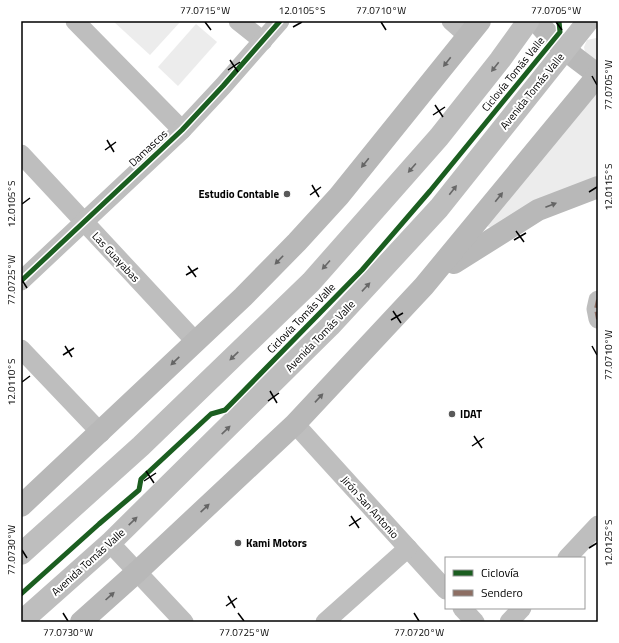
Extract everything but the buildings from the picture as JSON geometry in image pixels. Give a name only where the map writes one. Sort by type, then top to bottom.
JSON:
[{"type":"main road","points":[[21,554],[141,446],[311,282],[439,137],[500,60],[528,21]]},
{"type":"main road","points":[[81,622],[138,571],[295,424],[424,286],[598,75],[565,50],[544,31],[537,21]]},
{"type":"main road","name":"Avenida Tomás Valle","points":[[21,622],[110,543],[267,390],[395,256],[439,208],[588,21]]},
{"type":"main road","points":[[21,506],[243,297],[339,196],[474,28]]},
{"type":"main road","points":[[424,286],[466,254],[538,210],[598,187]]},
{"type":"street","points":[[75,21],[182,130]]},
{"type":"street","points":[[238,21],[263,41]]},
{"type":"street","name":"Damascos","points":[[21,281],[182,130],[280,21]]},
{"type":"street","points":[[451,21],[474,28]]},
{"type":"street","name":"Las Guayabas","points":[[21,154],[83,223],[195,341]]},
{"type":"street","points":[[598,300],[596,309],[598,319]]},
{"type":"street","points":[[21,349],[100,433]]},
{"type":"street","name":"Jirón San Antonio","points":[[295,424],[445,589]]},
{"type":"street","points":[[569,557],[598,525]]},
{"type":"street","points":[[110,543],[138,571],[184,622]]},
{"type":"street","points":[[325,622],[408,548]]},
{"type":"street","points":[[463,609],[475,622]]},
{"type":"street","points":[[509,622],[521,609]]},
{"type":"shaded area","points":[[113,21],[181,21],[150,55]]},
{"type":"shaded area","points":[[196,24],[217,42],[178,86],[158,67]]},
{"type":"shaded area","points":[[598,39],[598,65],[585,52],[584,47],[587,40]]},
{"type":"shaded area","points":[[598,94],[598,179],[491,228],[487,226],[592,96]]},
{"type":"marked path","points":[[598,300],[596,309],[598,319]]},
{"type":"cycle path","points":[[21,281],[182,130],[280,21]]},
{"type":"cycle path","name":"Ciclovía Tomás Valle","points":[[21,594],[139,490],[141,479],[211,414],[225,410],[362,270],[430,191],[560,32],[559,21]]},
{"type":"place","name":"Estudio Contable","points":[[287,194]]},
{"type":"place","name":"IDAT","points":[[452,414]]},
{"type":"place","name":"Kami Motors","points":[[238,543]]}]
